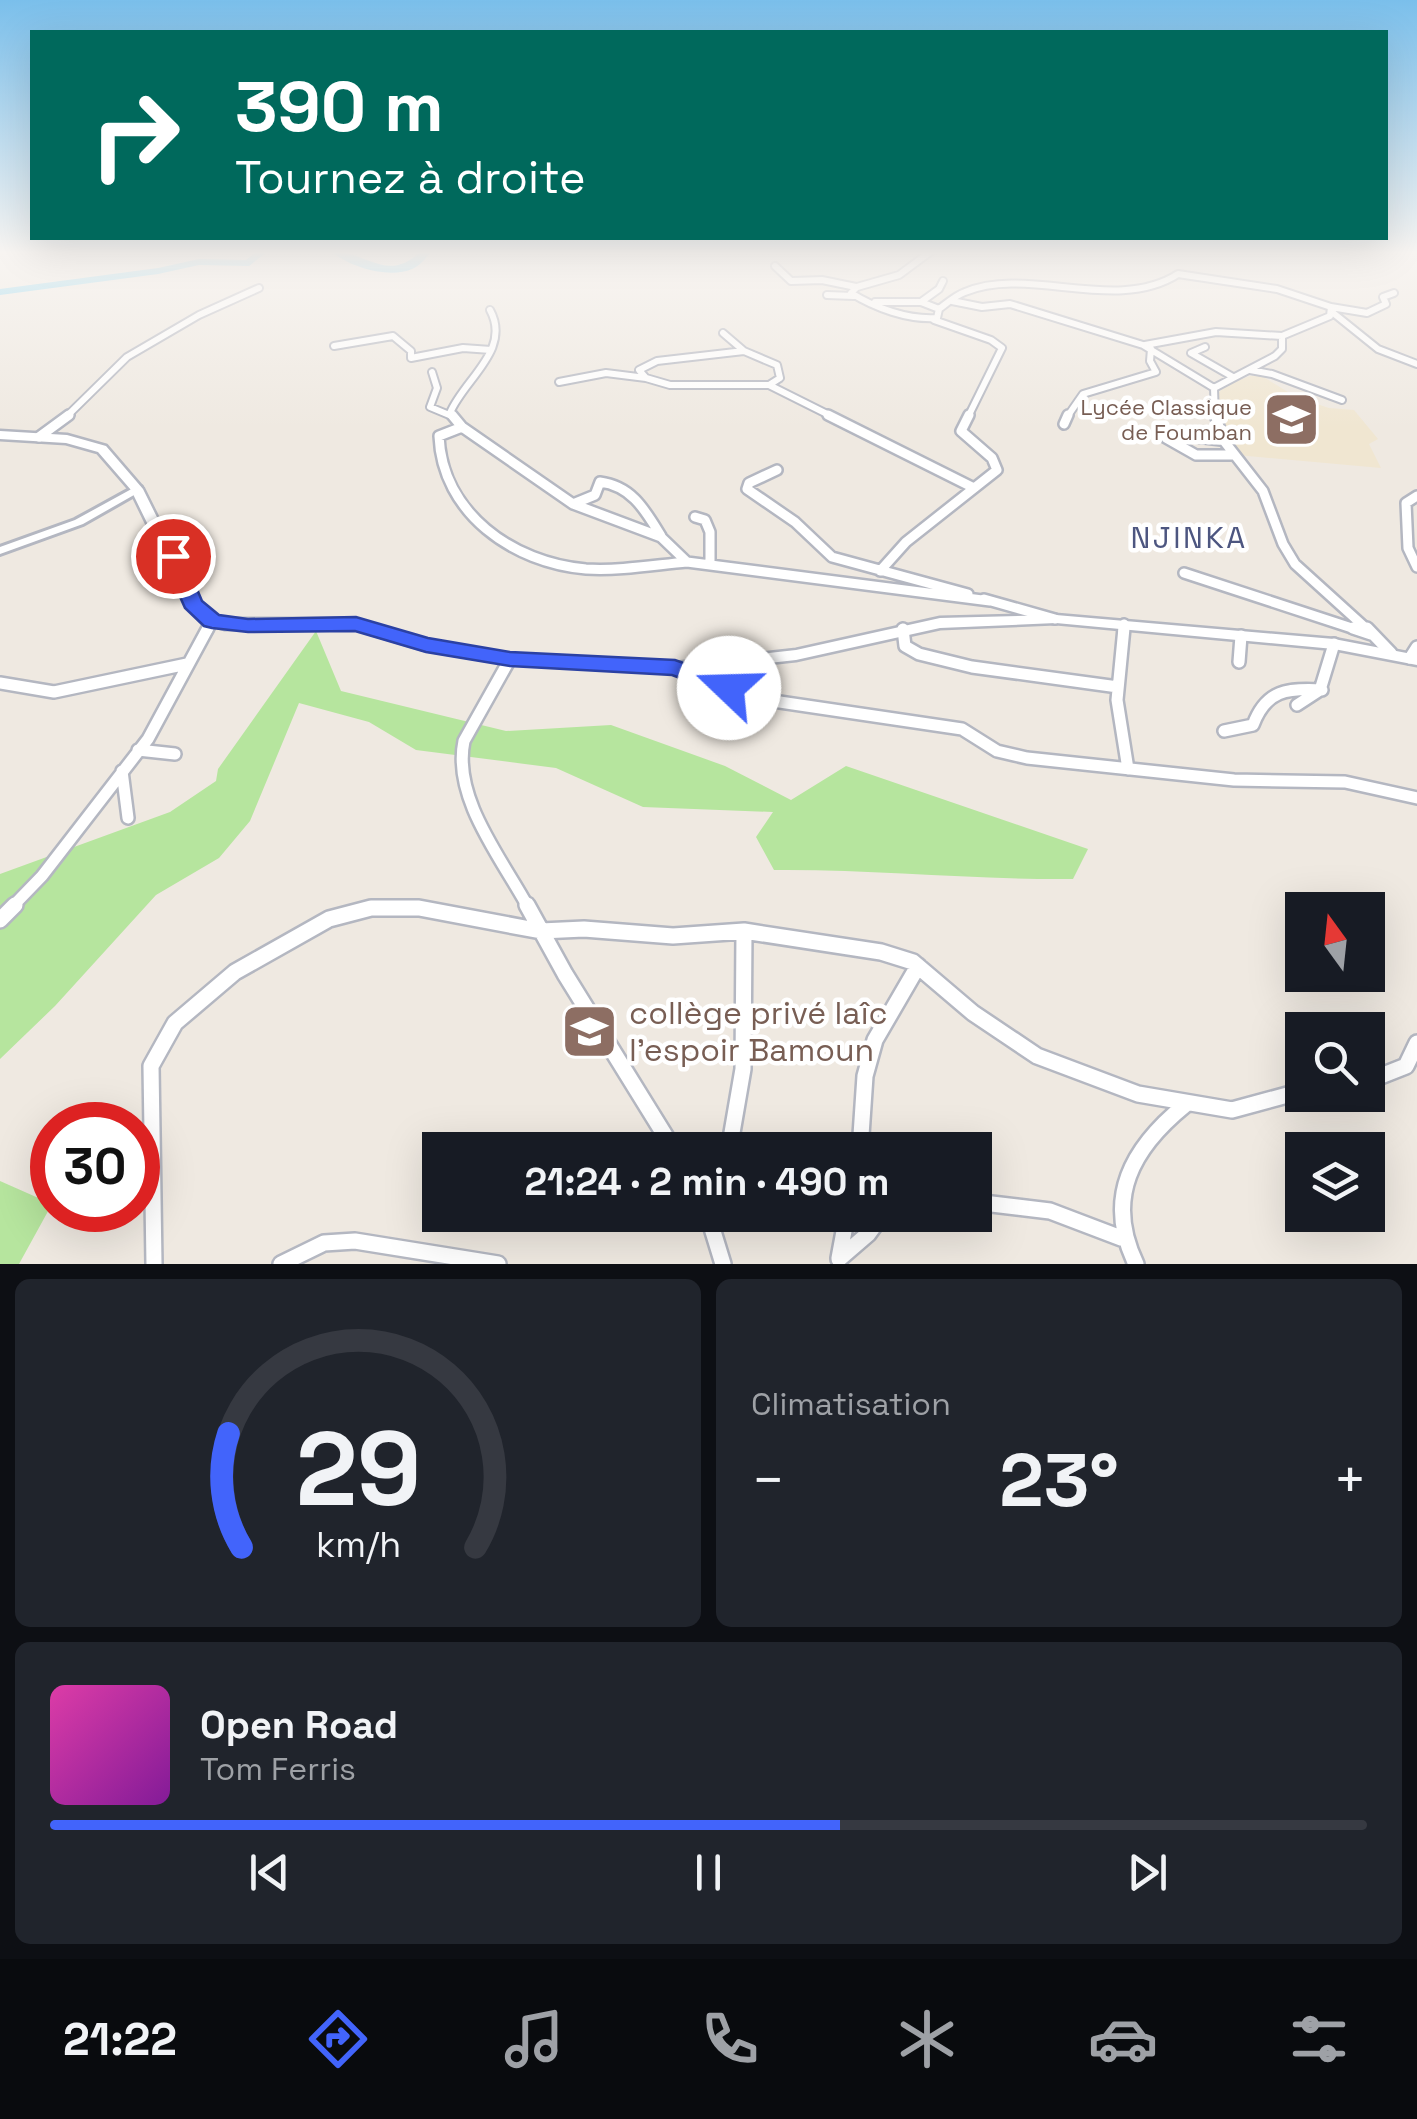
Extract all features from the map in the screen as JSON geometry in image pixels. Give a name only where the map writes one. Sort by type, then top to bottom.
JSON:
[{"type":"main road","points":[[0,436],[67,438],[102,448],[137,489],[192,604],[212,621],[248,626],[356,624],[426,645],[510,659],[675,668],[796,655],[903,629],[962,620],[1056,619],[1124,624],[1415,655]]},
{"type":"street","points":[[39,437],[80,407],[127,356],[209,311]]},
{"type":"street","points":[[450,414],[454,399],[491,350],[500,328],[491,311]]},
{"type":"street","points":[[880,570],[906,542],[972,487],[994,475],[998,466],[961,431],[1002,348],[991,340],[903,311]]},
{"type":"street","points":[[933,320],[939,311]]},
{"type":"street","points":[[1032,311],[1147,347],[1214,388]]},
{"type":"street","points":[[1147,347],[1216,332],[1282,336],[1324,321],[1330,311]]},
{"type":"street","points":[[1332,311],[1378,350],[1417,364]]},
{"type":"street","points":[[1343,311],[1371,311]]},
{"type":"street","points":[[724,333],[744,351],[773,361],[780,369],[780,378],[769,386]]},
{"type":"street","points":[[334,346],[393,336],[408,348],[411,358],[462,348],[491,350]]},
{"type":"street","points":[[1214,388],[1275,356],[1282,348],[1282,336]]},
{"type":"street","points":[[1064,424],[1074,402],[1084,394],[1156,372],[1147,347]]},
{"type":"street","points":[[1205,347],[1191,352],[1233,377]]},
{"type":"street","points":[[646,378],[640,366],[651,361],[720,358],[744,351]]},
{"type":"street","points":[[1249,370],[1272,374],[1342,400]]},
{"type":"street","points":[[432,372],[437,388],[428,404],[450,414],[462,427],[573,504],[662,537]]},
{"type":"street","points":[[559,382],[606,372],[670,385],[704,382],[769,386],[972,487]]},
{"type":"street","points":[[1214,388],[1214,426],[1220,440],[1261,486],[1272,526],[1294,563],[1377,635],[1392,653]]},
{"type":"street","points":[[462,427],[440,436],[443,471],[462,506],[500,539],[535,557],[573,568],[688,562],[990,601]]},
{"type":"street","points":[[1220,440],[1176,434],[1166,438],[1196,455],[1235,455]]},
{"type":"street","points":[[777,470],[749,484],[747,489],[795,522],[826,554],[1056,619]]},
{"type":"street","points":[[573,504],[595,494],[600,482],[623,485],[662,537],[688,562]]},
{"type":"street","points":[[0,551],[79,522],[137,489]]},
{"type":"street","points":[[1417,496],[1406,502],[1408,548],[1417,567]]},
{"type":"street","points":[[695,516],[704,520],[710,532],[710,565]]},
{"type":"street","points":[[1184,573],[1377,635]]},
{"type":"street","points":[[0,920],[50,865],[162,718],[186,664],[212,621]]},
{"type":"street","points":[[1124,624],[1118,713],[1128,769]]},
{"type":"street","points":[[903,629],[905,646],[920,654],[991,670],[1118,688]]},
{"type":"street","points":[[1239,662],[1242,636]]},
{"type":"street","points":[[1298,705],[1307,703],[1322,690],[1334,644]]},
{"type":"street","points":[[510,659],[468,730],[461,755],[468,798],[541,931],[663,1132]]},
{"type":"street","points":[[0,683],[54,692],[186,664]]},
{"type":"street","points":[[675,668],[753,698],[947,726],[974,734],[984,744],[1007,754],[1256,782],[1345,782],[1417,798]]},
{"type":"street","points":[[1224,730],[1253,725],[1259,706],[1269,695],[1292,688],[1322,690]]},
{"type":"street","points":[[138,750],[175,754]]},
{"type":"street","points":[[122,770],[120,783],[128,818]]},
{"type":"street","points":[[154,1264],[150,1066],[175,1023],[235,972],[329,918],[350,912],[419,908],[541,931],[584,929],[673,936],[744,931],[903,956],[973,1014],[1037,1056],[1138,1094],[1232,1110],[1285,1095]]},
{"type":"street","points":[[734,1132],[743,1080],[744,931]]},
{"type":"street","points":[[861,1132],[865,1076],[875,1040],[918,966]]},
{"type":"street","points":[[1385,1074],[1406,1066],[1416,1050]]},
{"type":"street","points":[[1136,1264],[1122,1238],[1121,1194],[1128,1170],[1157,1131],[1184,1104]]},
{"type":"street","points":[[992,1204],[1038,1208],[1122,1238]]},
{"type":"street","points":[[713,1232],[722,1264]]},
{"type":"street","points":[[839,1261],[844,1232]]},
{"type":"street","points":[[839,1261],[869,1232]]},
{"type":"street","points":[[281,1264],[324,1242],[356,1242],[498,1264]]},
{"type":"shaded area","name":"Lycée Classique de Foumban","points":[[1250,376],[1262,376],[1296,397],[1329,408],[1354,410],[1378,439],[1369,444],[1381,468],[1237,455],[1219,430],[1218,393]]},
{"type":"green space","points":[[316,631],[341,691],[506,731],[611,725],[725,766],[791,800],[846,766],[1088,849],[1073,879],[774,870],[756,837],[773,812],[643,807],[556,768],[416,750],[369,722],[299,703],[250,821],[219,858],[156,895],[55,1006],[0,1059],[0,874],[170,812],[216,781],[218,769]]},
{"type":"green space","points":[[0,1181],[30,1194],[30,1232],[37,1232],[19,1264],[0,1264]]},
{"type":"place","name":"Lycée Classique de Foumban","points":[[1291,420]]},
{"type":"place","name":"collège privé laîc l'espoir Bamoun","points":[[590,1031]]},
{"type":"district","name":"NJINKA","points":[[1189,538]]},
{"type":"route","points":[[173,556],[192,604],[212,621],[248,626],[356,624],[426,645],[510,659],[675,668],[729,688]]}]
